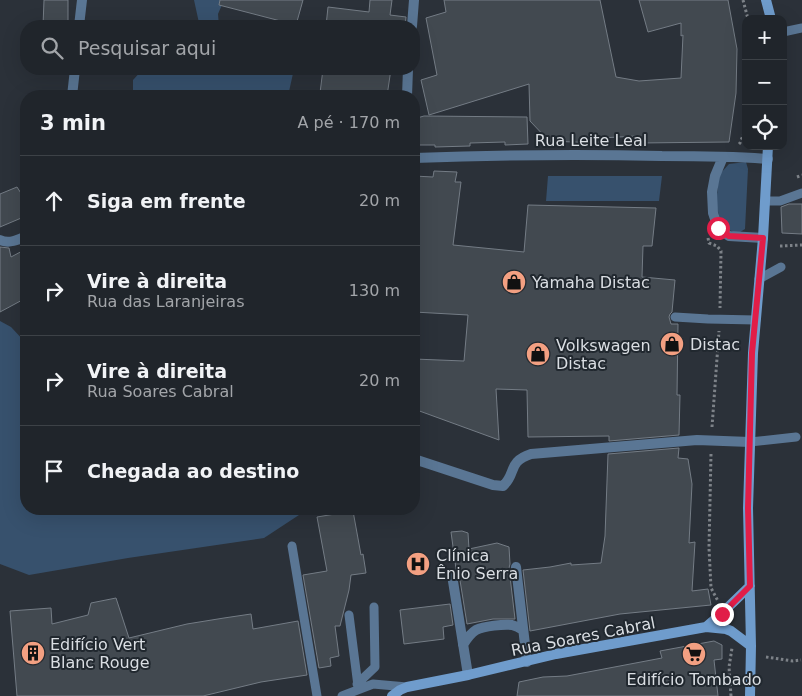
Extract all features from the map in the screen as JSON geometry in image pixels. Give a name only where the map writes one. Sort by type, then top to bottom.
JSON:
[{"type":"main road","points":[[766,0],[769,15]]},
{"type":"main road","points":[[750,696],[751,646],[748,508],[752,353],[763,238],[768,150]]},
{"type":"main road","points":[[706,628],[750,586]]},
{"type":"main road","points":[[706,628],[726,630],[751,646]]},
{"type":"main road","name":"Rua Soares Cabral","points":[[393,696],[407,688],[468,676],[556,654],[706,628]]},
{"type":"street","points":[[80,20],[82,0]]},
{"type":"street","points":[[412,20],[414,0]]},
{"type":"street","points":[[73,90],[74,75]]},
{"type":"street","points":[[406,90],[408,75]]},
{"type":"street","name":"Rua Leite Leal","points":[[420,158],[610,154],[768,159]]},
{"type":"street","points":[[723,157],[715,176],[712,192],[713,213],[718,228],[729,236],[763,238]]},
{"type":"street","points":[[0,240],[12,242],[20,239]]},
{"type":"street","points":[[420,461],[493,485],[503,486],[508,481],[514,466],[521,458],[531,454],[697,440],[750,442]]},
{"type":"street","points":[[516,567],[527,662]]},
{"type":"street","points":[[452,575],[468,676]]},
{"type":"street","points":[[463,645],[475,630],[483,628],[514,625],[523,630]]},
{"type":"lane","points":[[787,31],[802,28]]},
{"type":"lane","points":[[765,201],[780,201],[802,193]]},
{"type":"lane","points":[[759,279],[781,267]]},
{"type":"lane","points":[[675,317],[756,320]]},
{"type":"lane","points":[[750,442],[796,437]]},
{"type":"lane","points":[[292,546],[317,696]]},
{"type":"lane","points":[[358,686],[375,667],[374,607]]},
{"type":"lane","points":[[349,615],[358,686]]},
{"type":"lane","name":"Rua Soares Cabral","points":[[342,696],[358,686],[373,684],[407,688]]},
{"type":"path","points":[[743,0],[747,15]]},
{"type":"path","points":[[797,177],[802,176]]},
{"type":"path","points":[[780,246],[802,245]]},
{"type":"path","points":[[728,643],[733,647],[729,667],[731,696]]},
{"type":"path","points":[[766,657],[801,660]]},
{"type":"shaded area","points":[[194,0],[224,0],[218,14],[218,20],[198,20]]},
{"type":"shaded area","points":[[138,75],[293,75],[289,90],[133,90],[133,80]]},
{"type":"shaded area","points":[[746,162],[748,169],[745,229],[737,234],[721,223],[716,204],[719,175],[729,164]]},
{"type":"shaded area","points":[[548,176],[662,176],[659,201],[546,201]]},
{"type":"shaded area","points":[[0,321],[11,327],[20,337],[20,515],[299,515],[264,538],[29,575],[0,564]]},
{"type":"building","points":[[44,0],[68,0],[68,20],[43,20]]},
{"type":"building","points":[[220,0],[303,0],[297,20],[277,20],[219,5]]},
{"type":"building","points":[[370,0],[392,0],[390,15],[406,17],[406,20],[327,20],[328,7],[369,12]]},
{"type":"building","points":[[444,0],[600,0],[616,77],[639,81],[681,78],[683,35],[681,36],[681,23],[648,32],[639,0],[728,0],[737,49],[736,93],[729,142],[639,143],[636,136],[601,138],[598,143],[549,141],[530,121],[529,84],[429,115],[421,80],[437,75],[426,18],[446,12]]},
{"type":"building","points":[[322,75],[390,75],[388,90],[320,90]]},
{"type":"building","points":[[420,117],[527,117],[528,144],[505,145],[505,142],[470,143],[470,146],[435,147],[435,145],[420,145]]},
{"type":"building","points":[[434,171],[457,172],[455,182],[461,182],[453,245],[524,252],[528,205],[656,208],[652,246],[643,246],[642,277],[675,280],[672,312],[669,317],[671,324],[678,324],[677,395],[680,395],[679,435],[609,441],[609,436],[528,437],[527,390],[496,389],[499,440],[420,411],[420,359],[464,361],[468,315],[420,312],[420,176],[433,177]]},
{"type":"building","points":[[17,187],[20,192],[20,219],[0,227],[0,194]]},
{"type":"building","points":[[789,204],[802,204],[802,234],[782,233],[781,207]]},
{"type":"building","points":[[0,247],[9,248],[11,257],[20,252],[20,301],[0,312]]},
{"type":"building","points":[[679,448],[678,458],[688,459],[692,484],[689,543],[695,542],[692,591],[708,589],[711,605],[620,614],[530,631],[523,570],[571,563],[571,565],[601,563],[605,536],[608,454]]},
{"type":"building","points":[[354,515],[366,573],[351,575],[340,626],[335,626],[339,656],[330,658],[331,666],[319,668],[303,575],[327,571],[317,517]]},
{"type":"building","points":[[462,531],[468,533],[469,549],[497,543],[509,547],[509,568],[515,619],[493,619],[467,624],[451,532]]},
{"type":"building","points":[[116,598],[129,638],[187,624],[251,614],[253,629],[298,621],[307,675],[261,682],[203,696],[17,696],[10,611],[51,608],[52,624],[88,615],[91,603]]},
{"type":"building","points":[[450,604],[453,625],[443,627],[444,639],[404,644],[400,610]]},
{"type":"building","points":[[714,641],[722,645],[722,659],[714,660],[718,696],[517,696],[519,682],[543,677],[567,676],[662,658],[660,651]]},
{"type":"place","name":"Yamaha Distac","points":[[514,282]]},
{"type":"place","name":"Distac","points":[[672,344]]},
{"type":"place","name":"Volkswagen Distac","points":[[538,354]]},
{"type":"place","name":"Clínica Ênio Serra","points":[[418,564]]},
{"type":"place","name":"Edifício Vert Blanc Rouge","points":[[33,653]]},
{"type":"place","name":"Edifício Tombado","points":[[694,654]]},
{"type":"route","points":[[718,228],[729,236],[763,238],[752,353],[748,508],[750,586],[722,614]]}]
